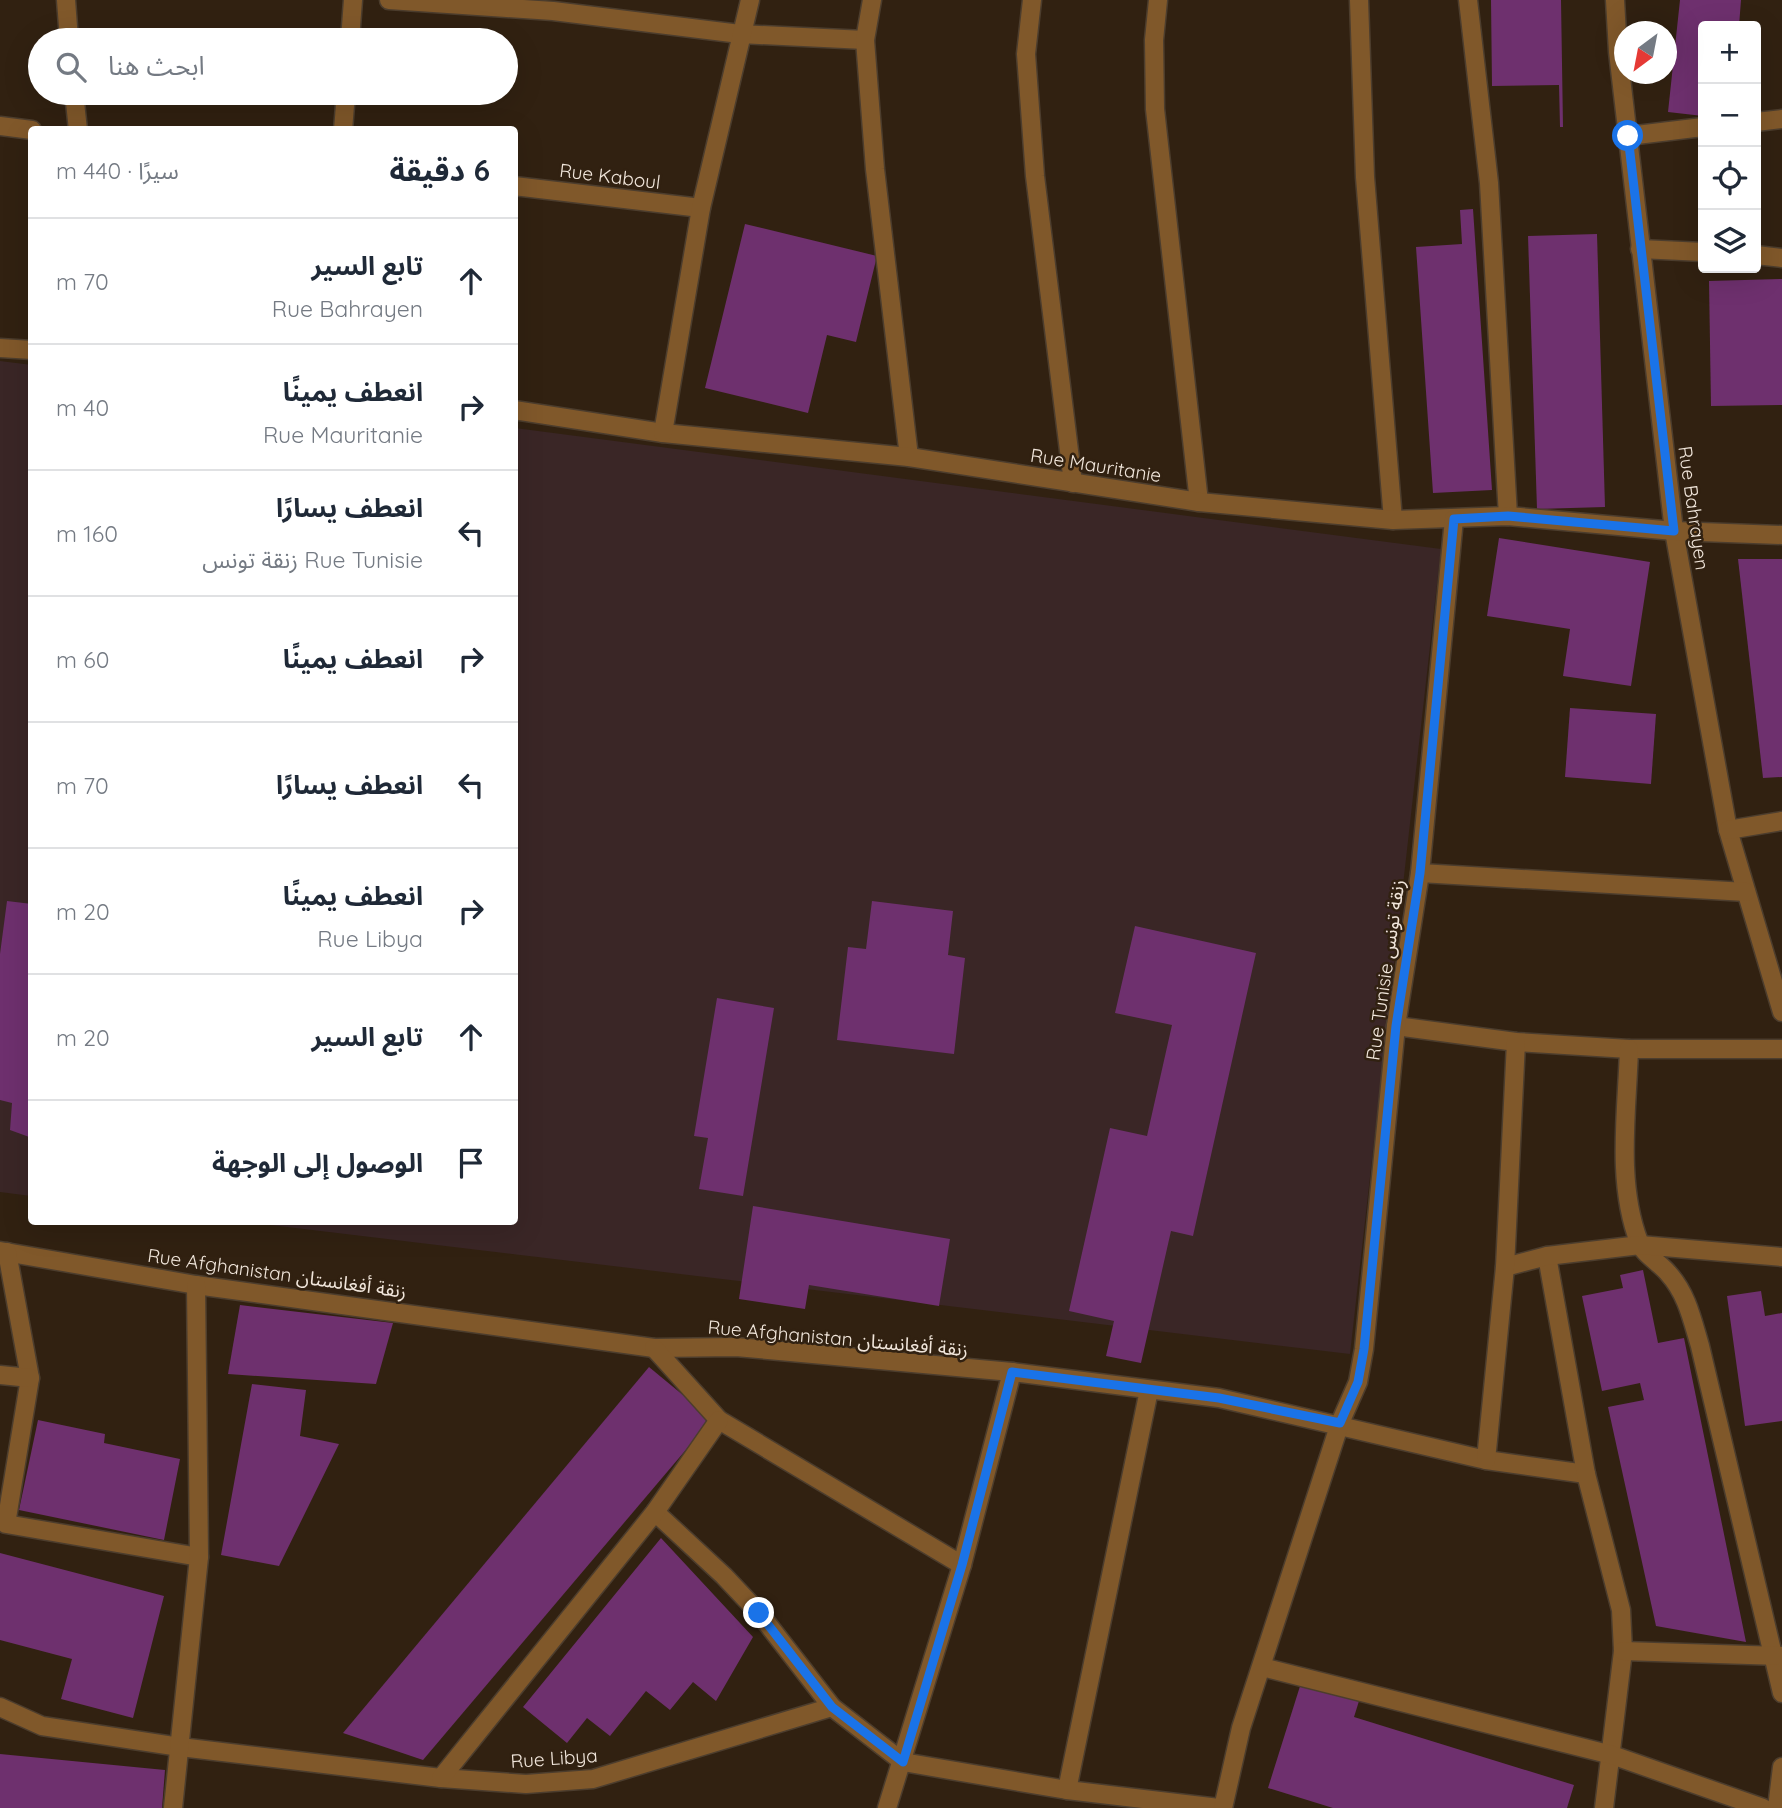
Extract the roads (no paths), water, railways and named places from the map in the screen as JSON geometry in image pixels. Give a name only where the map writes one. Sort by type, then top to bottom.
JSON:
[{"type":"street","points":[[66,0],[68,28]]},
{"type":"street","points":[[351,28],[353,0]]},
{"type":"street","points":[[389,0],[553,11],[740,34],[865,40]]},
{"type":"street","points":[[663,433],[701,208],[750,0]]},
{"type":"street","points":[[872,0],[865,40],[874,169],[909,457]]},
{"type":"street","points":[[1032,0],[1026,54],[1035,176],[1073,482]]},
{"type":"street","points":[[1158,0],[1154,40],[1155,109],[1199,502]]},
{"type":"street","points":[[1359,0],[1365,177],[1393,520]]},
{"type":"street","points":[[1468,0],[1489,183],[1508,516]]},
{"type":"street","name":"Rue Bahrayen","points":[[1615,0],[1640,249],[1674,531],[1728,830],[1782,1012]]},
{"type":"street","points":[[75,105],[78,126]]},
{"type":"street","points":[[343,126],[345,105]]},
{"type":"street","points":[[1761,121],[1782,119]]},
{"type":"street","points":[[0,126],[28,130]]},
{"type":"street","points":[[1628,136],[1698,128]]},
{"type":"street","name":"Rue Kaboul","points":[[518,186],[701,208]]},
{"type":"street","points":[[1640,249],[1698,252]]},
{"type":"street","points":[[1761,256],[1782,258]]},
{"type":"street","points":[[0,348],[28,351]]},
{"type":"street","name":"Rue Mauritanie","points":[[518,411],[663,433],[909,457],[1199,502],[1393,520],[1508,516],[1674,531],[1782,535]]},
{"type":"street","name":"Rue Tunisie زنقة تونس","points":[[1221,1808],[1241,1728],[1340,1423],[1358,1382],[1364,1349],[1396,1026],[1420,873],[1454,519]]},
{"type":"street","points":[[1728,830],[1782,821]]},
{"type":"street","points":[[1420,873],[1746,892]]},
{"type":"street","points":[[1396,1026],[1516,1042],[1629,1049],[1782,1049]]},
{"type":"street","points":[[1486,1460],[1505,1267],[1516,1042]]},
{"type":"street","points":[[1629,1049],[1625,1171],[1640,1245],[1668,1273],[1686,1297],[1778,1657],[1782,1693]]},
{"type":"street","points":[[1505,1267],[1546,1256],[1640,1245],[1782,1257]]},
{"type":"street","points":[[4,1251],[30,1378],[6,1524],[199,1557]]},
{"type":"street","name":"Rue Afghanistan زنقة أفغانستان","points":[[4,1251],[196,1284],[654,1348],[736,1347],[1012,1372],[1219,1398],[1340,1423],[1486,1460],[1586,1474]]},
{"type":"street","points":[[1546,1256],[1586,1474],[1621,1610],[1623,1651],[1604,1808]]},
{"type":"street","points":[[173,1808],[199,1557],[196,1284]]},
{"type":"street","points":[[654,1348],[719,1420],[962,1565]]},
{"type":"street","points":[[887,1808],[962,1565],[1012,1372]]},
{"type":"street","points":[[0,1375],[30,1378]]},
{"type":"street","points":[[1067,1790],[1149,1390]]},
{"type":"street","points":[[441,1778],[655,1512],[719,1420]]},
{"type":"street","points":[[655,1512],[724,1576],[759,1613],[832,1707],[903,1762],[1067,1790],[1221,1808]]},
{"type":"street","points":[[1623,1651],[1778,1657]]},
{"type":"street","points":[[1262,1668],[1612,1755],[1763,1808]]},
{"type":"street","name":"Rue Libya","points":[[0,1707],[42,1726],[180,1748],[441,1778],[526,1784],[593,1780],[832,1707]]},
{"type":"street","points":[[1777,1808],[1782,1768]]}]
